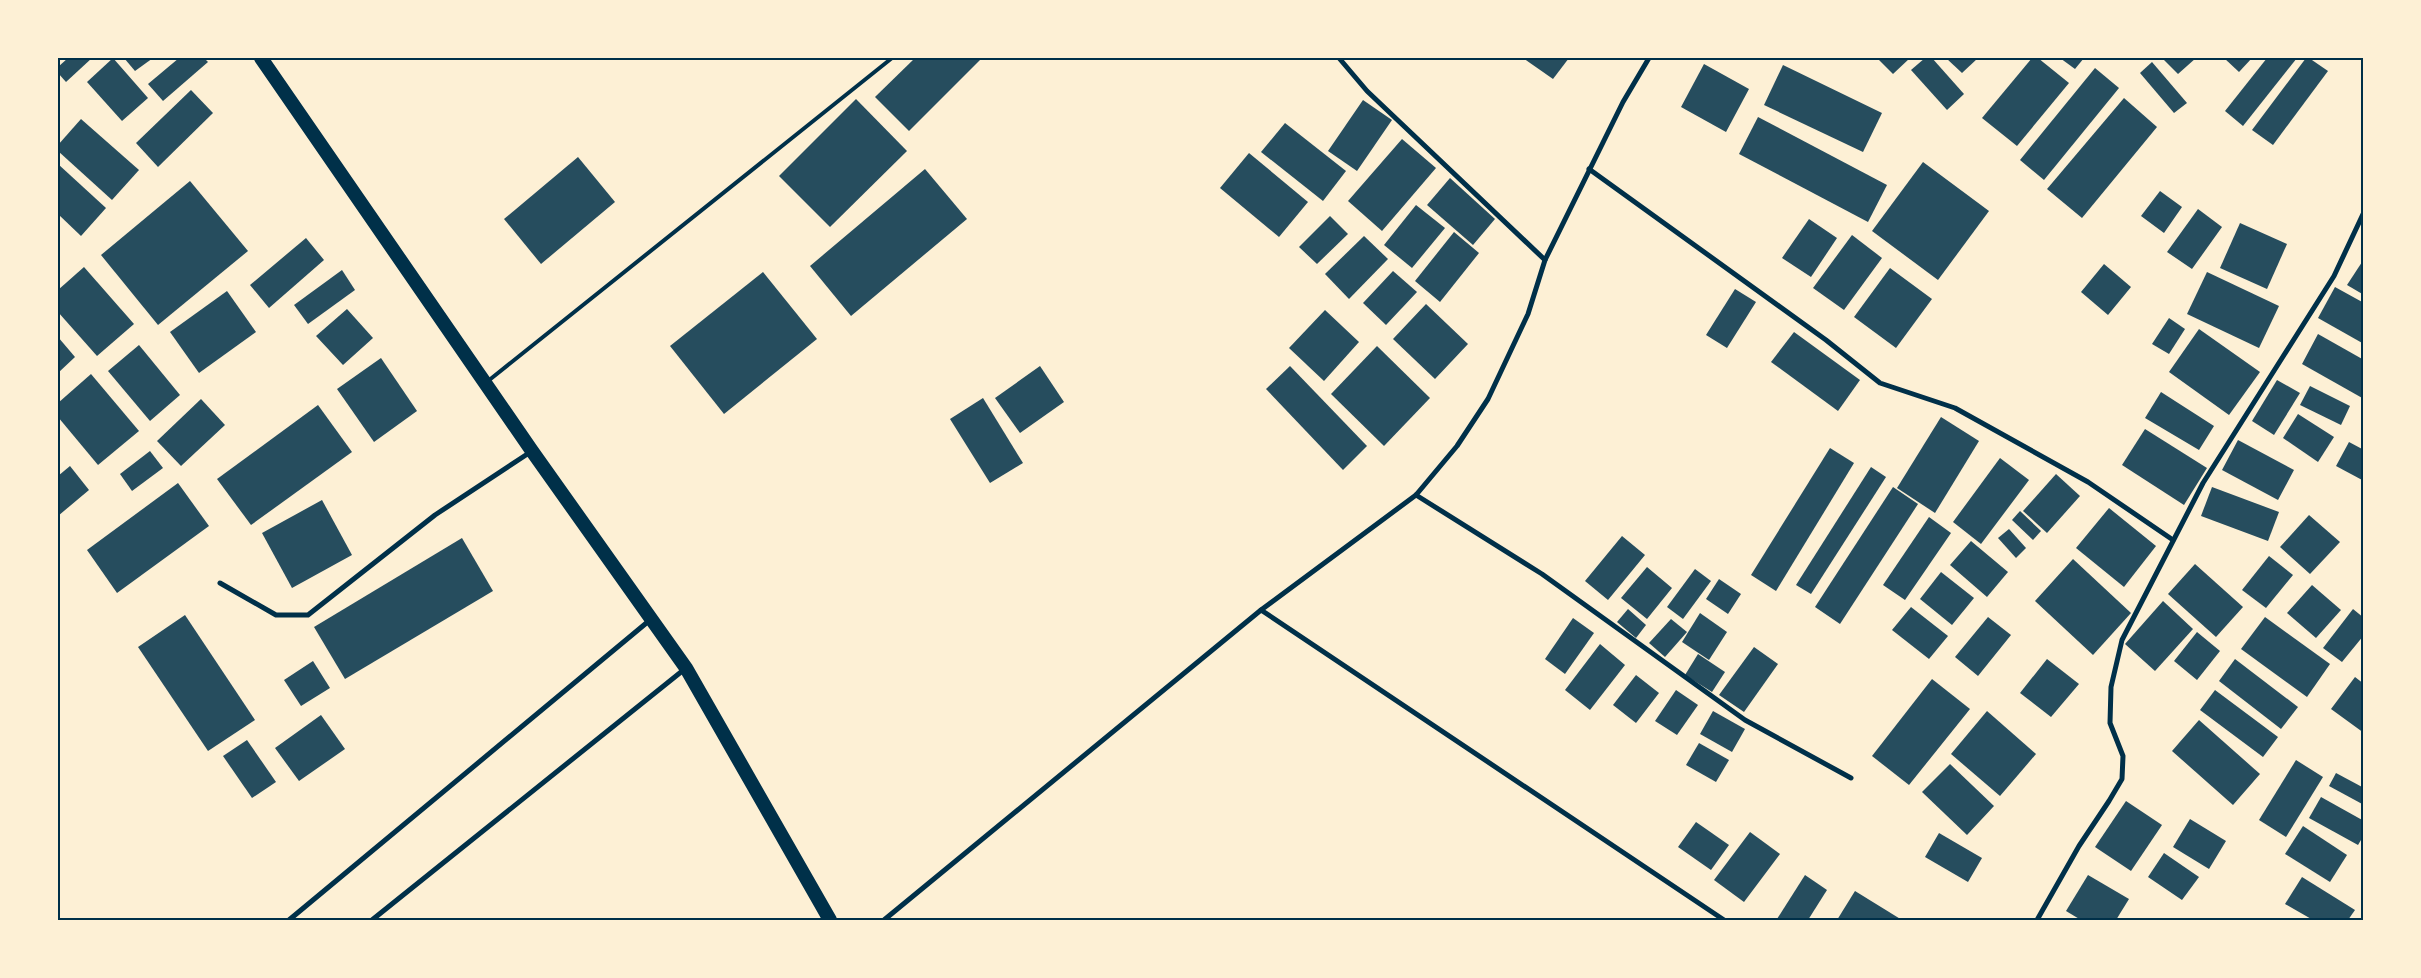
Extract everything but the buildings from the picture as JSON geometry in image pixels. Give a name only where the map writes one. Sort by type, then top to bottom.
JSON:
[{"type":"highway","points":[[261,58],[532,451],[686,668],[830,920]]},
{"type":"street","points":[[1338,58],[1367,91],[1546,260]]},
{"type":"street","points":[[884,920],[1261,610],[1416,496],[1457,446],[1488,399],[1528,314],[1546,260],[1622,102],[1649,58]]},
{"type":"street","points":[[1589,169],[1826,340],[1880,383],[1955,408],[2088,482],[2173,540]]},
{"type":"street","points":[[2037,920],[2078,846],[2110,801],[2122,779],[2123,756],[2110,723],[2113,678],[2122,640],[2202,483],[2334,276],[2364,212]]},
{"type":"street","points":[[220,583],[276,615],[308,615],[435,516],[532,451]]},
{"type":"street","points":[[1416,496],[1542,574],[1745,720],[1851,778]]},
{"type":"street","points":[[1261,610],[1724,920]]},
{"type":"street","points":[[289,920],[652,619]]},
{"type":"street","points":[[372,920],[686,668]]},
{"type":"lane","points":[[486,382],[892,58]]}]
